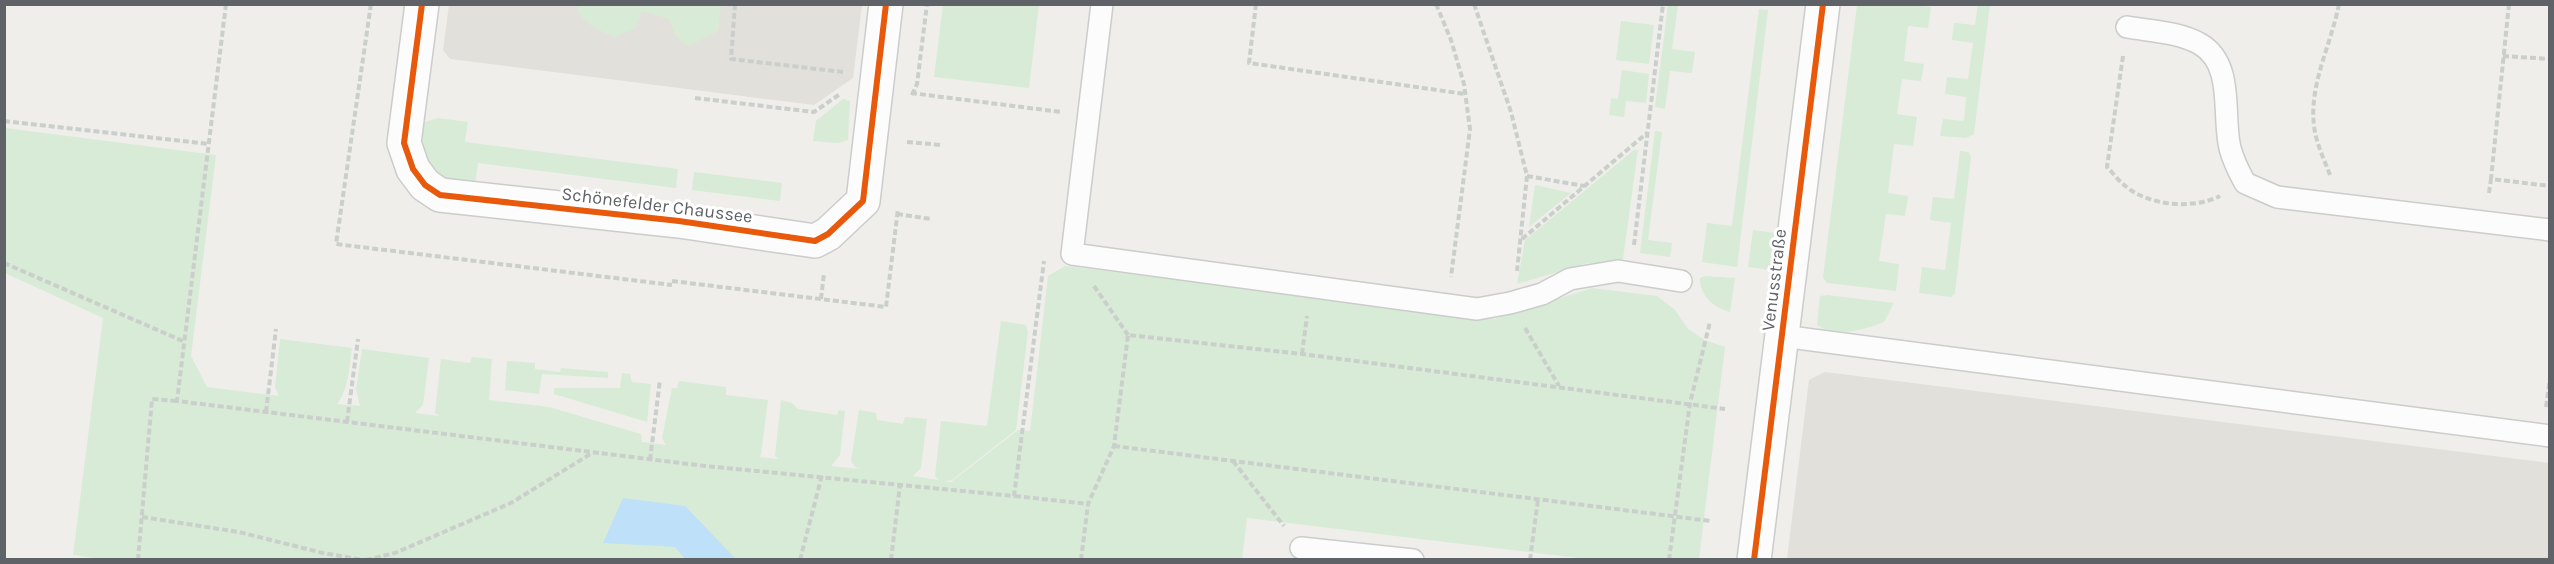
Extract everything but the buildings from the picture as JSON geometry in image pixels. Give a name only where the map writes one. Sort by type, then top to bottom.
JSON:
[{"type":"street","name":"Schönefelder Chaussee","points":[[423,4],[404,143],[413,169],[425,185],[440,195],[679,221],[815,241],[828,234],[863,201],[872,79],[886,4]]},
{"type":"street","name":"Venusstraße","points":[[1754,560],[1823,4]]},
{"type":"lane","points":[[1102,4],[1072,254],[1477,309],[1542,294],[1570,279],[1618,271],[1681,280]]},
{"type":"lane","points":[[2127,27],[2170,34],[2201,44],[2216,61],[2224,87],[2229,147],[2245,183],[2277,197],[2550,230]]},
{"type":"lane","points":[[1782,336],[2550,436]]},
{"type":"lane","points":[[1301,548],[1413,560]]},
{"type":"path","points":[[177,401],[225,4]]},
{"type":"path","points":[[735,4],[731,59],[872,79],[913,93],[1088,116]]},
{"type":"path","points":[[911,105],[917,84],[927,4]]},
{"type":"path","points":[[1256,4],[1249,63],[1465,94]]},
{"type":"path","points":[[1436,4],[1451,40],[1465,94],[1470,129],[1448,305]]},
{"type":"path","points":[[1474,4],[1511,112],[1527,176],[1521,239],[1510,303],[1559,386]]},
{"type":"path","points":[[1630,273],[1663,4]]},
{"type":"path","points":[[2339,4],[2318,81],[2314,104],[2314,127],[2333,180],[2349,206]]},
{"type":"path","points":[[2509,4],[2491,179],[2550,186]]},
{"type":"path","points":[[2127,27],[2107,166],[2124,186],[2151,199],[2181,206],[2211,200],[2245,183]]},
{"type":"path","points":[[2503,56],[2550,60]]},
{"type":"path","points":[[695,98],[814,112],[861,78],[872,79]]},
{"type":"path","points":[[4,121],[209,144]]},
{"type":"path","points":[[1521,239],[1647,133]]},
{"type":"path","points":[[1527,176],[1584,186]]},
{"type":"path","points":[[1014,496],[1045,251],[1072,254],[1128,334],[1114,446],[1089,504],[1081,560]]},
{"type":"path","points":[[4,263],[185,342]]},
{"type":"path","points":[[1302,354],[1311,286]]},
{"type":"path","points":[[1669,560],[1690,403],[1710,322]]},
{"type":"path","points":[[266,412],[276,329]]},
{"type":"path","points":[[1128,334],[1559,386],[1725,409]]},
{"type":"path","points":[[347,422],[358,339]]},
{"type":"path","points":[[2545,414],[2550,378]]},
{"type":"path","points":[[650,460],[660,380]]},
{"type":"path","points":[[138,560],[152,399],[650,460],[1089,504]]},
{"type":"path","points":[[1114,446],[1712,521]]},
{"type":"path","points":[[142,517],[239,532],[323,553],[364,560],[372,559],[395,553],[511,502],[594,452]]},
{"type":"path","points":[[1233,460],[1301,548]]},
{"type":"path","points":[[800,560],[822,476]]},
{"type":"path","points":[[891,560],[900,485]]},
{"type":"path","points":[[1530,560],[1538,499]]},
{"type":"shaded area","points":[[449,5],[862,5],[853,78],[814,105],[450,59],[443,50]]},
{"type":"shaded area","points":[[1825,372],[2549,463],[2549,559],[1787,559],[1809,380]]},
{"type":"green space","points":[[577,4],[721,5],[718,31],[688,46],[677,38],[669,19],[642,11],[635,29],[615,37],[586,21]]},
{"type":"green space","points":[[1978,4],[1990,5],[1974,134],[1966,138],[1940,136],[1943,119],[1964,121],[1966,97],[1945,94],[1947,77],[1968,79],[1973,43],[1952,40],[1954,23],[1975,25]]},
{"type":"green space","points":[[943,5],[1039,5],[1029,88],[934,77]]},
{"type":"green space","points":[[1668,5],[1678,5],[1672,49],[1695,52],[1692,73],[1670,71],[1665,109],[1655,107]]},
{"type":"green space","points":[[1857,5],[1931,7],[1928,28],[1908,26],[1904,61],[1924,64],[1921,81],[1902,79],[1897,114],[1917,117],[1913,146],[1894,144],[1888,193],[1908,196],[1905,216],[1886,214],[1879,261],[1899,264],[1896,291],[1827,283],[1823,277]]},
{"type":"green space","points":[[1759,9],[1768,10],[1737,267],[1702,262],[1707,223],[1732,226]]},
{"type":"green space","points":[[1621,21],[1654,25],[1649,64],[1616,60]]},
{"type":"green space","points":[[1622,70],[1649,74],[1646,103],[1626,101],[1624,117],[1609,115],[1611,98],[1618,99]]},
{"type":"green space","points":[[843,99],[850,101],[848,140],[838,143],[813,141],[816,121]]},
{"type":"green space","points":[[438,118],[468,122],[465,142],[678,169],[676,188],[478,163],[475,186],[444,181],[432,172],[419,147],[422,123]]},
{"type":"green space","points":[[5,128],[216,155],[191,356],[207,387],[279,396],[275,388],[280,339],[352,348],[346,385],[337,404],[360,406],[356,389],[362,349],[429,358],[423,405],[415,413],[440,416],[435,413],[441,359],[470,363],[472,357],[492,359],[489,400],[549,407],[641,434],[642,442],[666,445],[662,438],[672,388],[677,388],[679,381],[726,387],[726,395],[768,400],[759,457],[778,459],[775,456],[781,400],[792,403],[798,409],[837,415],[839,410],[845,411],[840,455],[831,466],[861,469],[855,467],[851,461],[859,410],[876,413],[877,420],[903,424],[905,417],[927,419],[921,468],[913,476],[939,480],[935,476],[941,421],[987,426],[1001,321],[1026,325],[1028,332],[1016,430],[952,480],[945,481],[951,482],[1018,430],[1030,431],[1048,276],[1065,266],[1495,319],[1592,288],[1657,296],[1675,310],[1688,329],[1705,340],[1725,347],[1699,559],[1586,559],[1247,518],[1242,560],[107,560],[73,555],[103,318],[5,273]]},
{"type":"green space","points":[[1655,131],[1662,132],[1648,240],[1672,243],[1670,257],[1640,253]]},
{"type":"green space","points":[[1634,150],[1638,150],[1622,266],[1587,263],[1517,284],[1525,240]]},
{"type":"green space","points":[[1960,151],[1968,152],[1971,156],[1955,293],[1951,297],[1919,293],[1922,267],[1945,270],[1951,223],[1930,220],[1933,197],[1954,199]]},
{"type":"green space","points":[[694,172],[782,183],[780,201],[692,190]]},
{"type":"green space","points":[[1535,185],[1571,193],[1529,227]]},
{"type":"green space","points":[[1753,230],[1775,233],[1770,270],[1748,267]]},
{"type":"green space","points":[[1705,276],[1735,278],[1730,312],[1713,304],[1705,295],[1700,278]]},
{"type":"green space","points":[[1820,296],[1894,303],[1884,322],[1859,330],[1833,331],[1817,325]]},
{"type":"green space","points":[[507,361],[535,363],[535,369],[560,372],[561,368],[608,372],[608,378],[542,374],[539,394],[505,390]]},
{"type":"green space","points":[[622,373],[630,374],[632,382],[651,384],[647,422],[554,394],[554,388],[620,388]]},
{"type":"water","points":[[623,498],[685,506],[736,559],[685,559],[675,547],[603,543]]},
{"type":"cycle path","points":[[422,4],[404,143],[413,169],[425,185],[440,195],[679,221],[815,241],[828,234],[863,201],[886,4]]},
{"type":"cycle path","points":[[1754,560],[1823,4]]}]
